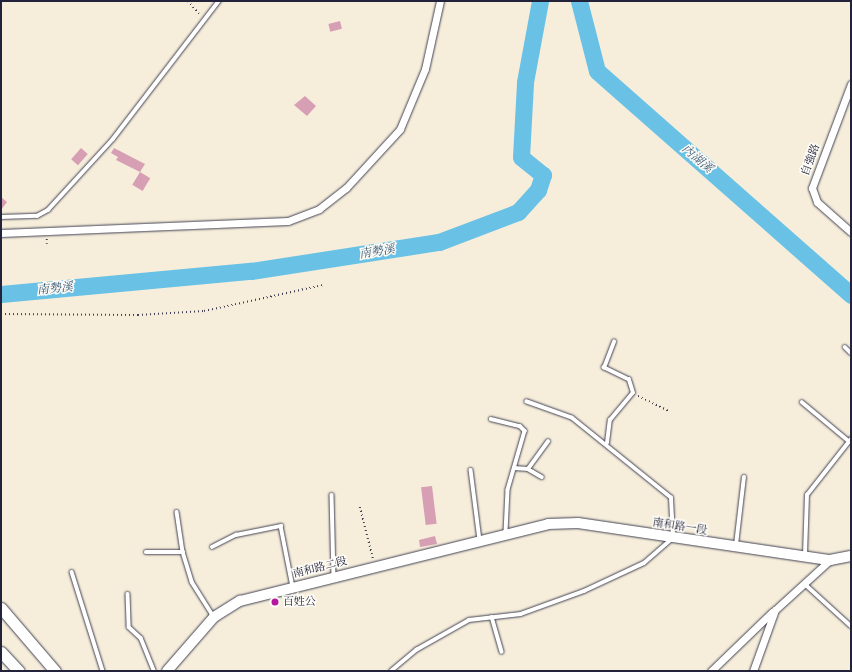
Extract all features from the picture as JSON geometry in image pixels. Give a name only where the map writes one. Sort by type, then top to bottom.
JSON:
[{"type":"main road","name":"南和路一段","points":[[506,535],[548,524],[578,523],[736,548],[805,557],[830,560],[851,556]]},
{"type":"main road","name":"南和路二段","points":[[167,671],[214,617],[240,601],[506,535]]},
{"type":"main road","points":[[1,608],[56,671]]},
{"type":"main road","points":[[1,652],[19,671]]},
{"type":"street","points":[[1,233],[288,220],[319,209],[346,188],[400,129],[425,69],[440,1]]},
{"type":"street","name":"自強路","points":[[851,85],[812,188],[816,202],[851,232]]},
{"type":"street","points":[[711,671],[830,560]]},
{"type":"street","points":[[753,671],[775,610]]},
{"type":"lane","points":[[1,217],[37,216],[48,210],[113,139],[219,1]]},
{"type":"lane","points":[[607,443],[610,420],[632,394],[630,380],[604,368],[614,342]]},
{"type":"lane","points":[[845,347],[851,353]]},
{"type":"lane","points":[[391,671],[416,650],[470,620],[521,614],[584,591],[644,563],[673,538],[671,498],[607,443],[572,418],[527,402]]},
{"type":"lane","points":[[802,402],[850,441],[807,495],[805,557]]},
{"type":"lane","points":[[491,419],[520,426],[525,432],[508,490],[506,535]]},
{"type":"lane","points":[[528,469],[548,441]]},
{"type":"lane","points":[[514,468],[528,469],[542,477]]},
{"type":"lane","points":[[471,470],[480,542]]},
{"type":"lane","points":[[736,548],[744,477]]},
{"type":"lane","points":[[332,495],[334,577]]},
{"type":"lane","points":[[177,512],[183,552],[192,582],[214,617]]},
{"type":"lane","points":[[212,547],[236,535],[281,526],[293,587]]},
{"type":"lane","points":[[146,552],[183,552]]},
{"type":"lane","points":[[72,572],[103,671]]},
{"type":"lane","points":[[805,584],[851,626]]},
{"type":"lane","points":[[128,594],[129,627],[141,638],[154,671]]},
{"type":"lane","points":[[492,617],[502,652]]},
{"type":"path","points":[[188,1],[203,20]]},
{"type":"path","points":[[1,314],[138,315],[204,311],[323,285]]},
{"type":"path","points":[[632,394],[669,411]]},
{"type":"path","points":[[360,507],[375,567]]},
{"type":"building","points":[[340,21],[342,29],[330,32],[328,24]]},
{"type":"building","points":[[305,96],[316,106],[307,116],[294,105]]},
{"type":"building","points":[[81,148],[88,154],[78,165],[71,159]]},
{"type":"building","points":[[114,148],[145,164],[140,172],[116,160],[118,157],[111,153]]},
{"type":"building","points":[[140,172],[150,178],[143,191],[132,185]]},
{"type":"building","points":[[1,197],[7,202],[1,210]]},
{"type":"building","points":[[432,486],[437,524],[426,525],[421,487]]},
{"type":"building","points":[[435,536],[437,544],[420,547],[419,540]]},
{"type":"waterway","name":"南勢溪","points":[[1,294],[251,271],[439,242],[518,212],[538,190],[543,175],[521,157],[525,82],[540,1]]},
{"type":"waterway","name":"內湖溪","points":[[579,1],[597,71],[851,295]]},
{"type":"place","name":"百姓公","points":[[275,602]]}]
